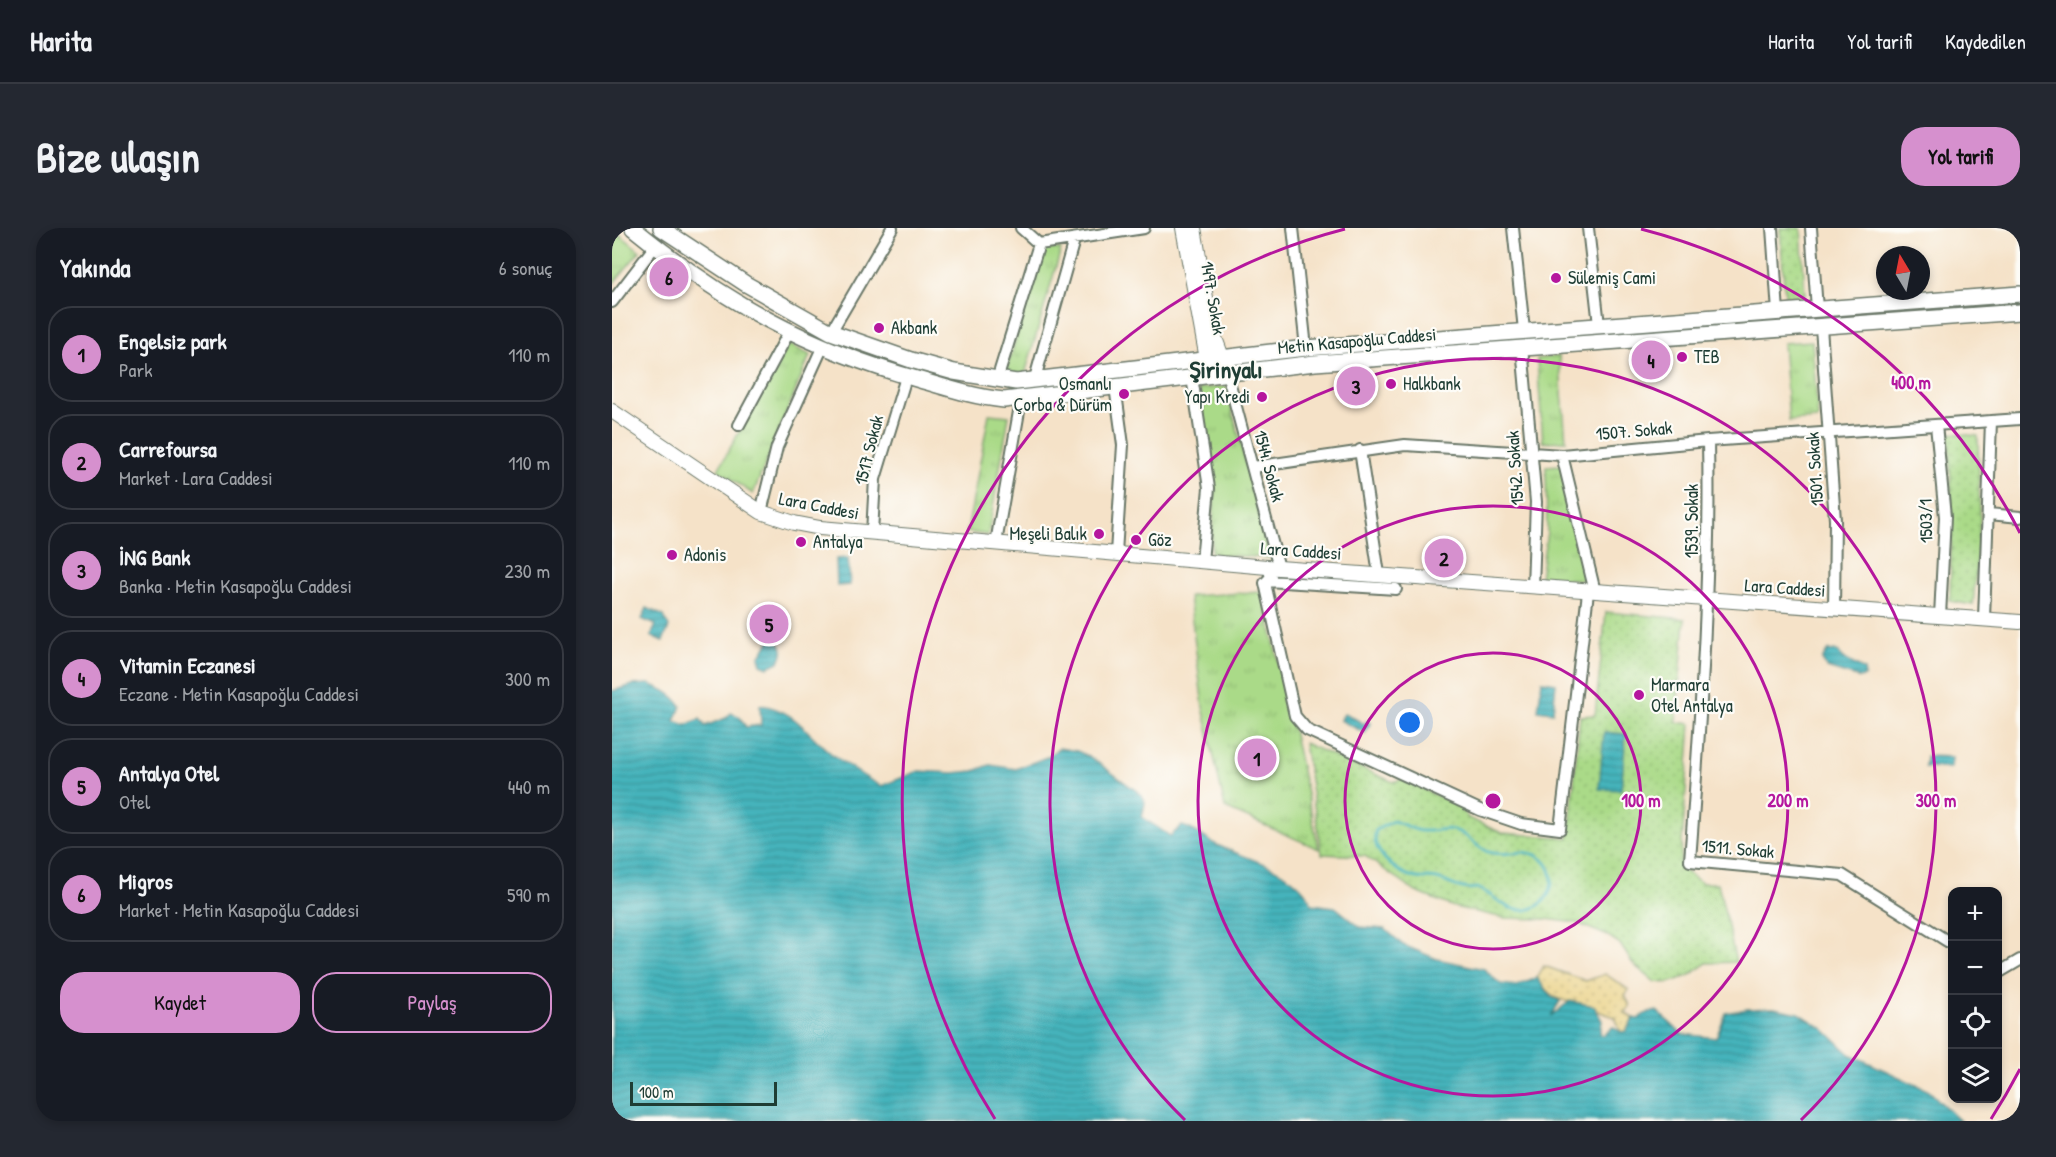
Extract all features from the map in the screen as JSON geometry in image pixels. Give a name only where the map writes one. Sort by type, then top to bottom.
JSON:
[{"type":"main road","name":"Metin Kasapoğlu Caddesi","points":[[633,228],[713,290],[822,348],[906,376],[986,398],[1021,400],[1192,377],[1209,368]]},
{"type":"main road","name":"Metin Kasapoğlu Caddesi","points":[[668,230],[746,284],[831,332],[911,360],[997,380],[1034,382],[1225,366],[2020,312]]},
{"type":"main road","name":"Metin Kasapoğlu Caddesi","points":[[1225,366],[1306,348],[2020,294]]},
{"type":"street","points":[[831,332],[892,228]]},
{"type":"street","points":[[1021,228],[1040,244],[1144,228]]},
{"type":"street","name":"1497. Sokak","points":[[1182,228],[1209,368]]},
{"type":"street","name":"1497. Sokak","points":[[1194,228],[1211,327],[1225,366]]},
{"type":"street","points":[[1293,228],[1306,348]]},
{"type":"street","points":[[1513,228],[1524,330]]},
{"type":"street","points":[[1588,228],[1599,325]]},
{"type":"street","points":[[1772,228],[1778,312]]},
{"type":"street","points":[[1811,228],[1817,309]]},
{"type":"street","points":[[1034,382],[1074,240]]},
{"type":"street","points":[[997,380],[1040,244]]},
{"type":"street","points":[[612,302],[655,246]]},
{"type":"street","name":"1501. Sokak","points":[[1821,327],[1835,520],[1834,609]]},
{"type":"street","points":[[739,425],[789,332]]},
{"type":"street","name":"1542. Sokak","points":[[1522,347],[1536,502],[1533,587]]},
{"type":"street","points":[[761,512],[777,447],[822,348]]},
{"type":"street","name":"1544. Sokak","points":[[1225,366],[1253,467],[1295,716],[1307,730],[1480,810],[1521,824],[1560,829],[1592,592]]},
{"type":"street","name":"1517 Sokak","points":[[872,534],[875,480],[906,376]]},
{"type":"street","points":[[1192,377],[1209,488],[1202,561]]},
{"type":"street","points":[[1115,386],[1123,445],[1116,554]]},
{"type":"street","points":[[996,543],[1021,400]]},
{"type":"street","name":"Lara Caddesi","points":[[612,411],[761,512],[794,523],[872,534],[1202,561],[1271,572],[1378,574],[1592,592],[2020,622]]},
{"type":"street","name":"1507. Sokak","points":[[1253,467],[1405,445],[1562,454],[1708,441],[2020,419]]},
{"type":"street","points":[[1984,619],[1991,421]]},
{"type":"street","name":"1503/1","points":[[1936,425],[1945,517],[1940,616]]},
{"type":"street","name":"1539. Sokak","points":[[1707,600],[1708,441]]},
{"type":"street","points":[[1360,450],[1378,574]]},
{"type":"street","points":[[1562,454],[1592,592]]},
{"type":"street","points":[[1989,514],[2020,517]]},
{"type":"street","points":[[1271,572],[1396,589]]},
{"type":"street","name":"1511. Sokak","points":[[1707,600],[1690,861],[1842,875],[1948,941]]},
{"type":"street","points":[[2002,971],[2020,960]]},
{"type":"green space","points":[[612,228],[640,251],[612,285]]},
{"type":"green space","points":[[1780,228],[1801,228],[1805,295],[1785,297]]},
{"type":"green space","points":[[1043,249],[1061,249],[1025,374],[1006,371]]},
{"type":"green space","points":[[1812,341],[1818,419],[1789,421],[1783,343]]},
{"type":"green space","points":[[788,344],[810,355],[753,494],[718,470]]},
{"type":"green space","points":[[1559,356],[1566,441],[1543,442],[1537,359]]},
{"type":"green space","points":[[1226,386],[1270,558],[1211,554],[1215,490],[1199,389]]},
{"type":"green space","points":[[989,414],[1009,416],[988,535],[967,532]]},
{"type":"green space","points":[[1949,433],[1978,436],[1980,520],[1973,605],[1950,601],[1952,518]]},
{"type":"green space","points":[[1561,465],[1589,580],[1540,578],[1547,532],[1546,466]]},
{"type":"green space","points":[[1263,592],[1319,849],[1225,808],[1203,707],[1189,596]]},
{"type":"green space","points":[[1606,612],[1685,619],[1676,722],[1691,724],[1680,868],[1702,883],[1718,883],[1736,962],[1707,963],[1688,976],[1669,983],[1655,982],[1633,964],[1620,944],[1608,936],[1577,923],[1546,919],[1504,918],[1454,907],[1416,892],[1365,856],[1322,854],[1304,743],[1393,782],[1402,779],[1461,807],[1468,818],[1502,833],[1569,838],[1580,716],[1595,715]]},
{"type":"sand","points":[[1544,966],[1586,981],[1605,974],[1629,990],[1625,995],[1630,1006],[1625,1013],[1634,1018],[1626,1031],[1621,1032],[1615,1017],[1597,1011],[1594,1006],[1561,1000],[1549,993],[1537,978]]},
{"type":"water","points":[[848,558],[850,585],[837,586],[836,559]]},
{"type":"water","points":[[647,608],[664,616],[669,627],[663,641],[651,636],[656,625],[642,619]]},
{"type":"water","points":[[770,640],[779,641],[783,651],[779,662],[768,667],[761,664],[759,657]]},
{"type":"water","points":[[1828,650],[1838,652],[1841,657],[1864,670],[1865,676],[1860,678],[1827,668],[1822,660]]},
{"type":"water","points":[[1542,681],[1556,683],[1553,712],[1538,710]]},
{"type":"water","points":[[649,684],[675,698],[681,706],[675,721],[686,725],[700,719],[705,726],[726,718],[731,713],[739,716],[746,727],[761,725],[760,705],[783,712],[792,717],[833,755],[881,786],[919,771],[953,773],[974,771],[990,765],[1016,769],[1047,757],[1059,748],[1077,751],[1090,757],[1142,795],[1145,803],[1142,817],[1170,836],[1182,826],[1191,829],[1215,844],[1283,873],[1305,892],[1312,904],[1335,907],[1360,927],[1385,929],[1403,945],[1437,959],[1484,969],[1500,984],[1517,986],[1537,978],[1551,997],[1560,1001],[1551,1016],[1570,1001],[1594,1006],[1602,1021],[1600,1033],[1603,1036],[1613,1027],[1621,1032],[1626,1031],[1634,1018],[1638,1019],[1645,1014],[1657,1011],[1682,1034],[1716,1038],[1726,1013],[1747,1009],[1774,1008],[1799,1013],[1824,1029],[1850,1054],[1929,1091],[1960,1121],[612,1121],[612,691],[633,685]]},
{"type":"water","points":[[1345,713],[1364,724],[1367,721],[1371,724],[1365,733],[1340,720]]},
{"type":"water","points":[[1604,732],[1626,734],[1621,790],[1599,789]]},
{"type":"water","points":[[1926,756],[1952,757],[1951,768],[1925,767]]},
{"type":"waterway","points":[[1393,821],[1419,831],[1454,830],[1488,852],[1504,854],[1522,852],[1538,856],[1551,871],[1551,889],[1540,904],[1531,909],[1521,910],[1509,907],[1477,888],[1461,888],[1437,879],[1416,878],[1406,874],[1385,859],[1376,845],[1376,830],[1393,821]]},
{"type":"place","name":"Migros","points":[[669,277]]},
{"type":"place","name":"Sülemiş Cami","points":[[1556,278]]},
{"type":"place","name":"Akbank","points":[[879,328]]},
{"type":"place","name":"TEB","points":[[1682,357]]},
{"type":"place","name":"Vitamin Eczanesi","points":[[1651,360]]},
{"type":"place","name":"Halkbank","points":[[1391,384]]},
{"type":"place","name":"İNG Bank","points":[[1356,386]]},
{"type":"place","name":"Osmanlı Çorba & Dürüm","points":[[1124,394]]},
{"type":"place","name":"Yapı Kredi","points":[[1262,397]]},
{"type":"place","name":"Meşeli Balık","points":[[1099,534]]},
{"type":"place","name":"Göz","points":[[1136,540]]},
{"type":"place","name":"Antalya","points":[[801,542]]},
{"type":"place","name":"Adonis","points":[[672,555]]},
{"type":"place","name":"Carrefoursa","points":[[1444,558]]},
{"type":"place","name":"Antalya Otel","points":[[769,624]]},
{"type":"place","name":"Marmara Otel Antalya","points":[[1639,695]]},
{"type":"place","name":"Engelsiz park","points":[[1257,758]]},
{"type":"district","name":"Şirinyalı","points":[[1226,370]]}]
